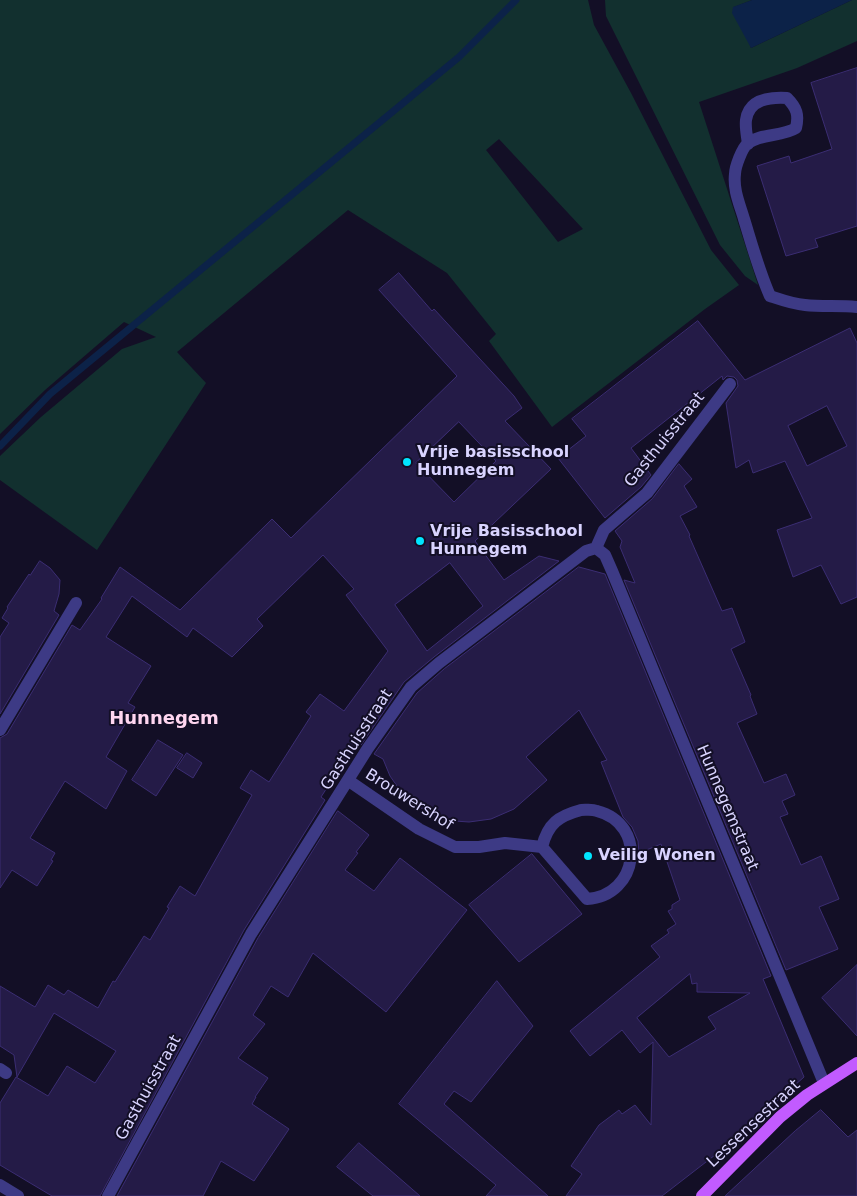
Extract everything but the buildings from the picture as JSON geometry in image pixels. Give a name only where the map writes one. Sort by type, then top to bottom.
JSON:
[{"type":"main road","name":"Lessensestraat","points":[[702,1196],[780,1117],[824,1083],[855,1068]]},
{"type":"street","points":[[748,144],[766,136],[788,133],[796,128],[798,118],[795,106],[787,98],[773,97],[760,100],[750,108],[746,120],[748,144],[738,161],[734,174],[736,190],[761,276],[770,296],[806,305],[857,307]]},
{"type":"street","name":"Gasthuisstraat","points":[[108,1196],[251,934],[368,748],[411,687],[439,663],[586,551],[596,548],[604,530],[647,493],[730,384]]},
{"type":"street","name":"Hunnegemstraat","points":[[596,548],[605,555],[824,1083]]},
{"type":"street","points":[[0,730],[76,603]]},
{"type":"street","name":"Brouwershof","points":[[349,781],[419,829],[455,847],[479,848],[506,843],[542,847]]},
{"type":"street","points":[[582,810],[596,810],[610,816],[620,825],[628,837],[632,852],[630,867],[623,881],[612,892],[598,898],[587,899],[542,847],[546,832],[556,822],[568,814],[582,810]]},
{"type":"street","points":[[0,1185],[18,1196]]},
{"type":"green space","points":[[0,0],[588,0],[594,25],[711,250],[739,285],[552,427],[489,341],[496,334],[447,273],[348,210],[177,352],[206,383],[97,550],[0,480],[0,456],[41,417],[122,349],[156,337],[124,322],[45,390],[0,434]],"holes":[[[499,139],[583,229],[558,242],[486,150]]]},
{"type":"green space","points":[[605,0],[752,0],[734,7],[751,48],[852,0],[857,0],[857,41],[797,68],[699,102],[758,285],[745,276],[720,245],[606,16]]},
{"type":"water","points":[[752,0],[852,0],[751,48],[732,13],[733,7]]},
{"type":"waterway","points":[[0,446],[50,394],[459,57],[516,0]]},
{"type":"place","name":"Vrije basisschool Hunnegem","points":[[407,462]]},
{"type":"place","name":"Vrije Basisschool Hunnegem","points":[[420,541]]},
{"type":"place","name":"Veilig Wonen","points":[[588,856]]},
{"type":"district","name":"Hunnegem","points":[[164,719]]}]
